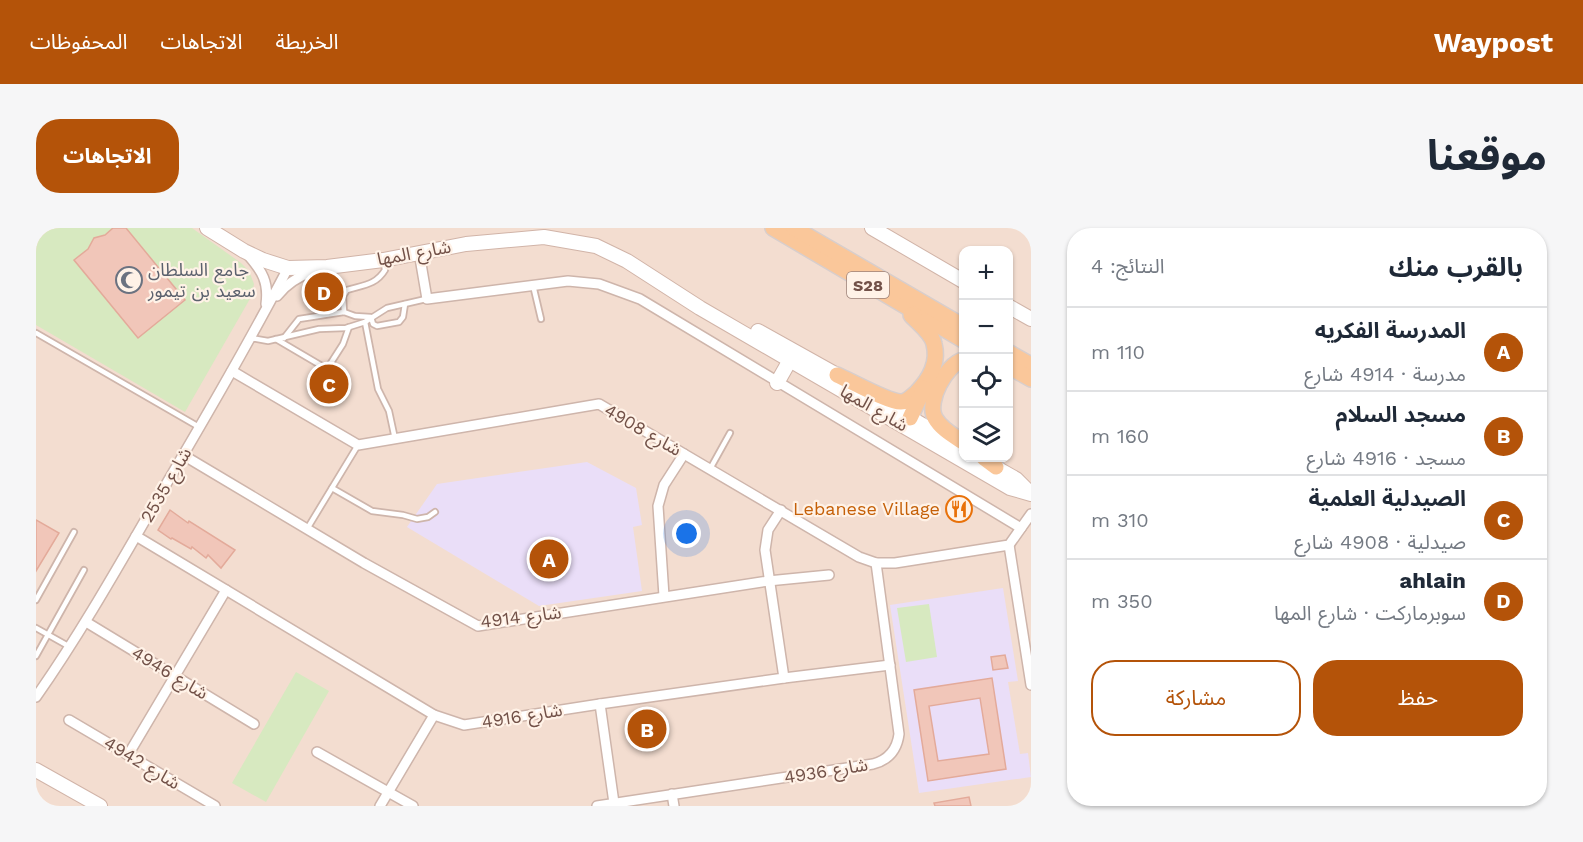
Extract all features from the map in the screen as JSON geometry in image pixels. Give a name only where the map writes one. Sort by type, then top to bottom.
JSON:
[{"type":"main road","name":"S28","points":[[773,228],[959,338]]},
{"type":"main road","name":"S28","points":[[794,228],[959,324]]},
{"type":"main road","points":[[901,304],[934,343],[932,387],[934,417],[942,427],[959,439]]},
{"type":"main road","points":[[1012,354],[1031,365]]},
{"type":"main road","points":[[837,375],[888,400],[905,402],[932,387],[959,361]]},
{"type":"main road","points":[[1013,369],[1031,379]]},
{"type":"main road","points":[[1013,377],[1031,385]]},
{"type":"main road","points":[[913,425],[932,387]]},
{"type":"street","name":"شارع المها","points":[[207,228],[244,251],[288,268],[327,267],[383,260],[466,244],[544,237],[596,246],[627,261],[700,308],[867,404],[898,416],[959,447]]},
{"type":"street","points":[[872,228],[959,279]]},
{"type":"street","points":[[244,251],[260,270],[266,283],[265,312]]},
{"type":"street","points":[[419,252],[427,299],[568,281],[599,284],[623,291],[640,299],[1021,528]]},
{"type":"street","points":[[265,312],[298,277],[327,267]]},
{"type":"street","name":"2535 شارع","points":[[36,697],[86,622],[251,338],[288,268]]},
{"type":"street","name":"شارع المها","points":[[657,280],[704,302],[837,375],[1010,488],[1031,494]]},
{"type":"street","points":[[1013,308],[1029,313]]},
{"type":"street","points":[[777,383],[790,360]]},
{"type":"street","points":[[232,371],[358,445]]},
{"type":"street","name":"4908 شارع","points":[[358,445],[599,404],[859,557],[876,562],[895,563],[1009,545]]},
{"type":"street","points":[[664,596],[657,506],[663,485],[684,454]]},
{"type":"street","name":"4914 شارع","points":[[183,455],[364,564],[478,626],[664,596],[829,575]]},
{"type":"street","name":"شارع المها","points":[[990,462],[1016,479],[1031,494]]},
{"type":"street","points":[[781,510],[770,524],[765,550],[784,678]]},
{"type":"street","points":[[1031,514],[1009,545],[1028,643],[1031,685]]},
{"type":"street","name":"4916 شارع","points":[[135,536],[434,715],[464,725],[784,678],[890,665]]},
{"type":"street","name":"4936 شارع","points":[[597,806],[873,764],[883,760],[894,749],[899,734],[876,562]]},
{"type":"street","points":[[128,755],[226,590]]},
{"type":"street","name":"4946 شارع","points":[[86,622],[254,724]]},
{"type":"street","points":[[600,704],[614,803]]},
{"type":"street","points":[[380,806],[434,715]]},
{"type":"street","name":"4942 شارع","points":[[69,720],[215,806]]},
{"type":"street","points":[[317,752],[413,806]]},
{"type":"street","points":[[36,770],[100,806]]},
{"type":"street","points":[[672,794],[674,806]]},
{"type":"lane","points":[[344,312],[344,296],[347,290],[370,285],[381,277],[385,270],[383,260]]},
{"type":"lane","points":[[533,285],[541,319]]},
{"type":"lane","points":[[251,338],[268,341],[319,329],[349,327],[365,322],[387,308],[427,299]]},
{"type":"lane","points":[[371,317],[373,324],[377,326],[399,322],[403,317],[405,304]]},
{"type":"lane","points":[[284,338],[299,319],[344,312],[355,316],[371,317]]},
{"type":"lane","points":[[365,322],[378,389],[389,411],[395,439]]},
{"type":"lane","points":[[276,339],[327,369],[343,344],[349,327]]},
{"type":"lane","points":[[36,333],[199,427]]},
{"type":"lane","points":[[710,469],[730,434]]},
{"type":"lane","points":[[307,529],[358,445]]},
{"type":"lane","points":[[332,488],[372,511],[417,519],[428,517],[435,512]]},
{"type":"lane","points":[[36,600],[74,532]]},
{"type":"lane","points":[[36,656],[84,570]]},
{"type":"lane","points":[[36,627],[70,647]]},
{"type":"shaded area","points":[[36,228],[1031,228],[1031,806],[36,806]]},
{"type":"shaded area","points":[[587,462],[636,488],[642,525],[633,527],[642,591],[539,606],[407,527],[437,484]]},
{"type":"shaded area","points":[[1003,588],[1018,681],[1008,682],[1020,754],[1028,753],[1031,777],[919,793],[890,605]]},
{"type":"green space","points":[[36,228],[192,228],[249,271],[254,284],[251,297],[185,412],[36,325]]},
{"type":"green space","points":[[929,604],[937,657],[906,662],[897,608]]},
{"type":"green space","points":[[296,672],[329,691],[266,802],[232,783]]},
{"type":"building","name":"جامع السلطان سعيد بن تيمور","points":[[113,228],[126,228],[185,300],[138,338],[74,260],[88,249],[94,238],[105,235]]},
{"type":"building","points":[[170,510],[235,550],[221,568],[208,555],[206,558],[192,547],[191,549],[158,530]]},
{"type":"building","points":[[36,520],[59,533],[36,571]]},
{"type":"building","points":[[1005,655],[1008,668],[993,670],[991,657]]},
{"type":"building","points":[[992,678],[1006,769],[928,781],[914,690]],"holes":[[[980,698],[989,754],[938,761],[929,706]]]},
{"type":"building","points":[[969,797],[971,806],[935,806],[934,803]]},
{"type":"place","name":"جامع السلطان سعيد بن تيمور","points":[[129,280]]},
{"type":"place","name":"ahlain","points":[[324,292]]},
{"type":"place","name":"الصيدلية العلمية","points":[[329,384]]},
{"type":"place","name":"Lebanese Village","points":[[959,509]]},
{"type":"place","name":"المدرسة الفكريه","points":[[549,559]]},
{"type":"place","name":"مسجد السلام","points":[[647,729]]}]
